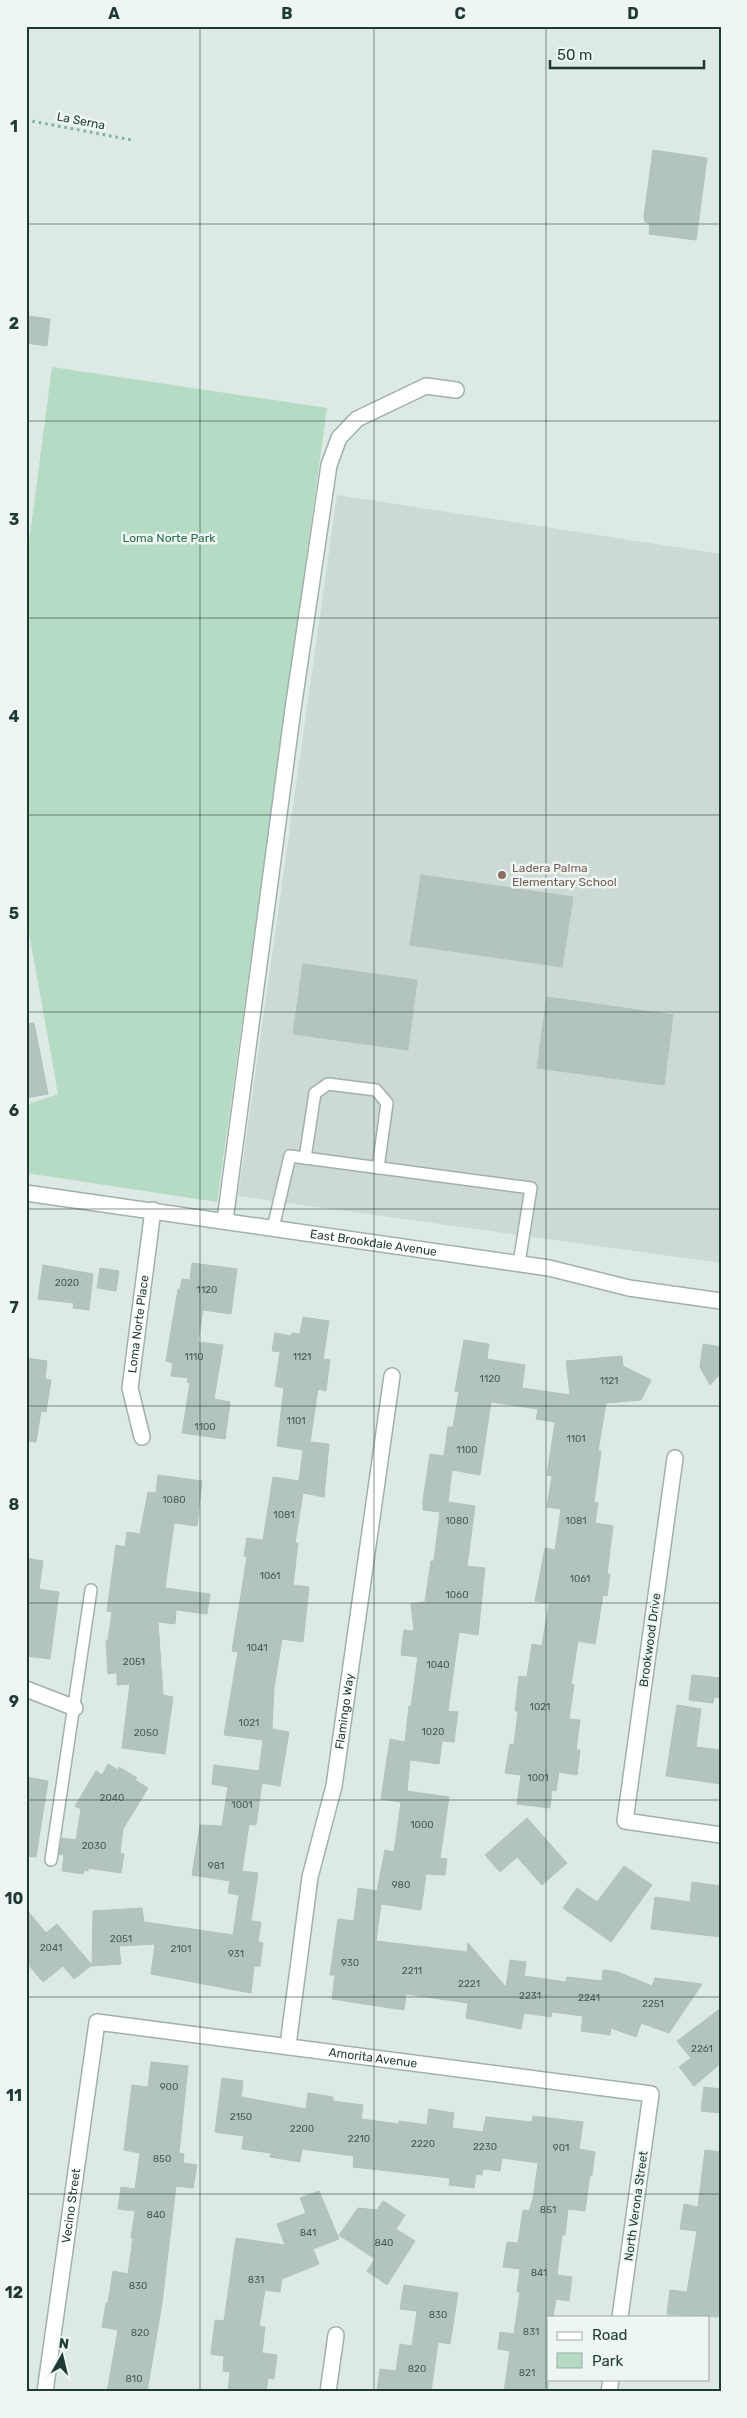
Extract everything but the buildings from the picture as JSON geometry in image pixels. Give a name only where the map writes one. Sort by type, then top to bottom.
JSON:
[{"type":"street","points":[[225,1220],[292,709],[329,465],[339,438],[357,419],[426,386],[456,390]]},
{"type":"street","name":"East Brookdale Avenue","points":[[26,1193],[518,1263],[550,1268],[629,1288],[721,1301]]},
{"type":"street","name":"Loma Norte Place","points":[[142,1437],[130,1388],[153,1210]]},
{"type":"street","name":"Flamingo Way","points":[[288,2045],[310,1877],[334,1786],[392,1376]]},
{"type":"street","name":"Brookwood Drive","points":[[675,1458],[625,1821],[721,1835]]},
{"type":"street","points":[[26,1689],[75,1708]]},
{"type":"street","name":"Amorita Avenue","points":[[97,2022],[288,2045],[651,2094]]},
{"type":"street","name":"Vecino Street","points":[[45,2392],[97,2022]]},
{"type":"street","name":"North Verona Street","points":[[620,2316],[651,2094]]},
{"type":"street","points":[[328,2392],[336,2336]]},
{"type":"lane","points":[[305,1158],[315,1093],[328,1084],[376,1090],[387,1103],[378,1168]]},
{"type":"lane","points":[[273,1228],[290,1156],[531,1188],[518,1263]]},
{"type":"lane","points":[[51,1860],[91,1590]]},
{"type":"path","name":"La Serna","points":[[26,120],[132,140]]},
{"type":"shaded area","name":"Ladera Palma Elementary School","points":[[337,495],[721,554],[721,1263],[238,1196]]},
{"type":"green space","name":"Loma Norte Park","points":[[52,367],[327,408],[217,1202],[26,1173],[26,1105],[58,1094],[26,916],[26,565]]},
{"type":"place","name":"Ladera Palma Elementary School","points":[[502,875]]}]
